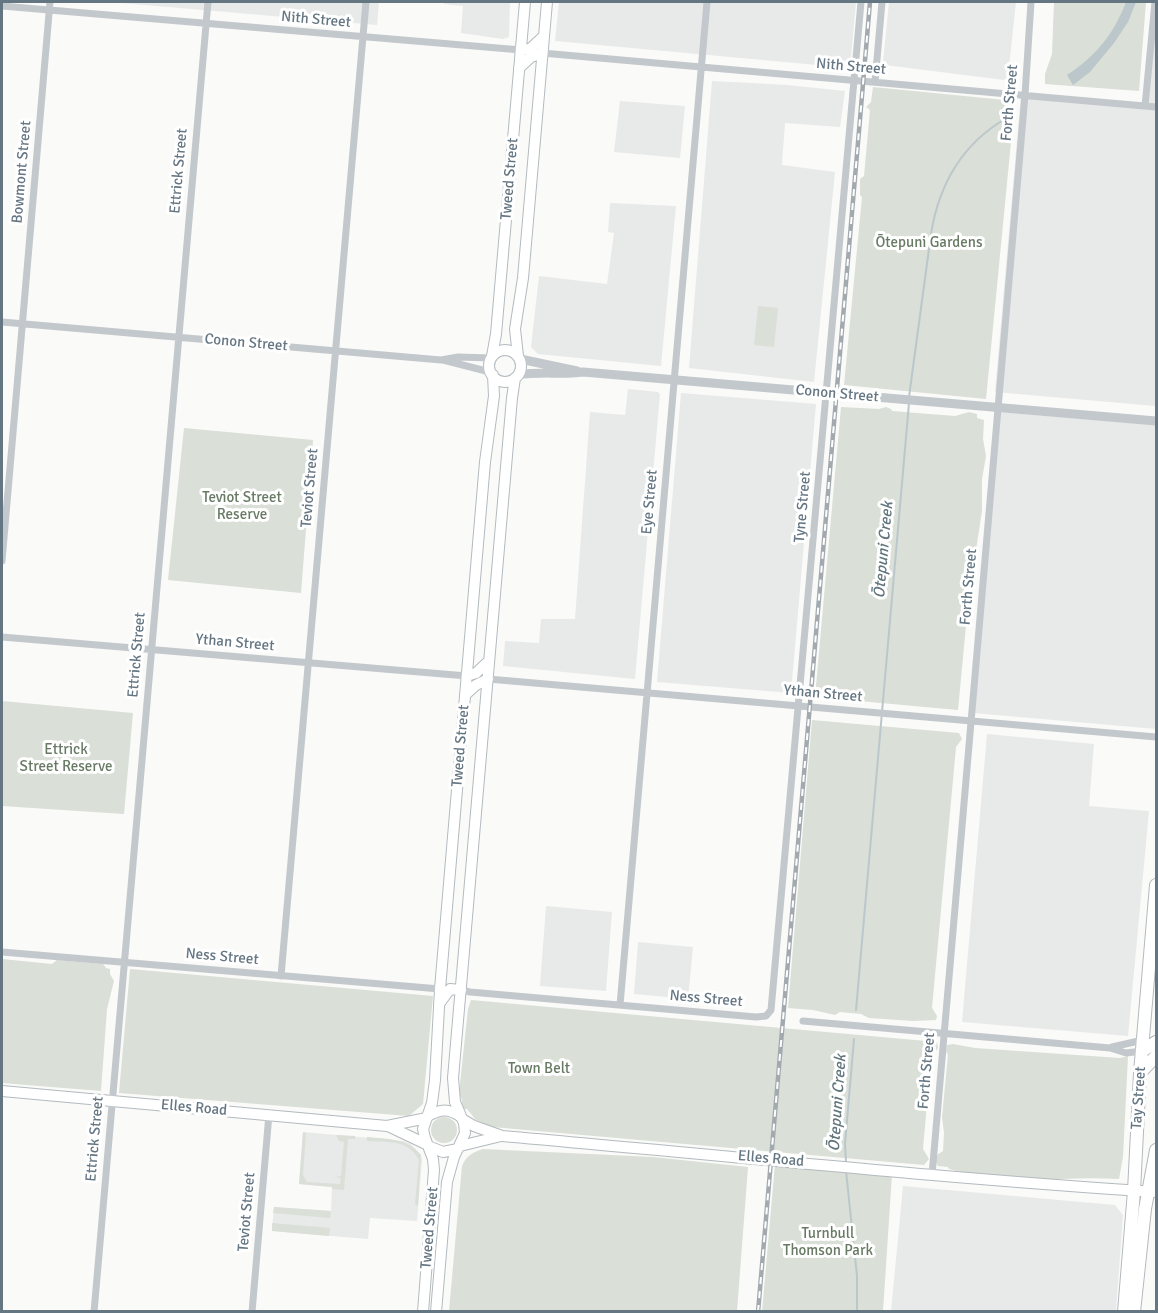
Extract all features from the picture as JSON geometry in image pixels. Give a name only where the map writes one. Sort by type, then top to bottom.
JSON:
[{"type":"highway","name":"Tay Street","points":[[1124,1311],[1134,1191],[1140,1073],[1156,885]]},
{"type":"highway","points":[[1143,1046],[1156,1042]]},
{"type":"highway","points":[[1140,1073],[1156,1056]]},
{"type":"highway","points":[[1134,1311],[1145,1209],[1153,1192],[1156,1150]]},
{"type":"main road","name":"Tweed Street","points":[[492,357],[508,207],[525,2]]},
{"type":"main road","name":"Tweed Street","points":[[519,357],[515,329],[520,302],[547,2]]},
{"type":"main road","points":[[521,50],[530,49],[544,36]]},
{"type":"main road","points":[[519,68],[528,59],[542,54]]},
{"type":"main road","points":[[508,207],[528,209]]},
{"type":"main road","name":"Conon Street","points":[[492,357],[505,350],[519,357]]},
{"type":"main road","points":[[491,374],[492,357]]},
{"type":"main road","points":[[517,376],[521,367],[519,357]]},
{"type":"main road","name":"Tweed Street","points":[[423,1311],[434,1186],[433,1159],[423,1134],[435,1080],[440,989],[485,462],[494,396],[491,374]]},
{"type":"main road","name":"Conon Street","points":[[491,374],[503,381],[517,376]]},
{"type":"main road","name":"Tweed Street","points":[[436,1311],[447,1182],[465,1133],[455,1102],[453,1086],[489,661],[517,376]]},
{"type":"main road","points":[[467,676],[473,675],[489,661]]},
{"type":"main road","points":[[465,695],[476,685],[488,679]]},
{"type":"main road","points":[[439,1005],[450,989],[461,990]]},
{"type":"main road","name":"Elles Road","points":[[2,1091],[387,1126],[427,1117]]},
{"type":"main road","points":[[427,1117],[442,1110],[453,1112],[461,1118]]},
{"type":"main road","name":"Elles Road","points":[[461,1118],[474,1126],[502,1136],[932,1175],[1153,1192]]},
{"type":"main road","name":"Elles Road","points":[[387,1126],[428,1145]]},
{"type":"main road","name":"Elles Road","points":[[459,1147],[502,1136]]},
{"type":"main road","points":[[428,1145],[443,1152],[459,1147]]},
{"type":"street","name":"Bowmont Street","points":[[2,561],[50,2]]},
{"type":"street","name":"Ettrick Street","points":[[93,1311],[208,2]]},
{"type":"street","name":"Teviot Street","points":[[281,976],[366,2]]},
{"type":"street","name":"Eye Street","points":[[620,1005],[707,2]]},
{"type":"street","name":"Tyne Street","points":[[769,1014],[773,1005],[861,2]]},
{"type":"street","points":[[875,82],[882,2]]},
{"type":"street","name":"Forth Street","points":[[932,1175],[1025,95],[1031,2]]},
{"type":"street","points":[[1145,106],[1155,2]]},
{"type":"street","name":"Nith Street","points":[[2,6],[521,50]]},
{"type":"street","name":"Nith Street","points":[[542,54],[1156,107]]},
{"type":"street","name":"Conon Street","points":[[2,322],[441,360],[458,357],[492,357]]},
{"type":"street","points":[[519,357],[582,372]]},
{"type":"street","points":[[441,360],[491,374]]},
{"type":"street","name":"Conon Street","points":[[517,376],[540,372],[565,375],[582,372],[1156,422]]},
{"type":"street","name":"Ythan Street","points":[[2,637],[467,676]]},
{"type":"street","name":"Ythan Street","points":[[488,679],[1156,737]]},
{"type":"street","name":"Ness Street","points":[[2,952],[440,989]]},
{"type":"street","name":"Ness Street","points":[[461,990],[756,1017],[769,1014]]},
{"type":"street","points":[[803,1021],[1110,1048],[1143,1046]]},
{"type":"street","points":[[1110,1048],[1126,1053],[1143,1046]]},
{"type":"street","name":"Teviot Street","points":[[252,1311],[269,1114]]},
{"type":"shaded area","points":[[110,2],[379,2],[377,25]]},
{"type":"shaded area","points":[[444,2],[510,2],[509,37],[503,39],[461,33],[463,6],[444,4]]},
{"type":"shaded area","points":[[559,2],[856,2],[850,68],[555,41]]},
{"type":"shaded area","points":[[889,2],[1016,2],[1008,77],[1004,80],[885,65],[883,62]]},
{"type":"shaded area","points":[[1126,2],[1136,2],[1128,22],[1090,72],[1073,85],[1067,75],[1103,44]]},
{"type":"shaded area","points":[[1156,23],[1156,406],[995,392],[1021,94],[1148,105]]},
{"type":"shaded area","points":[[712,81],[845,91],[840,127],[785,123],[782,165],[835,172],[814,382],[689,368]]},
{"type":"shaded area","points":[[620,101],[685,106],[680,158],[614,152]]},
{"type":"shaded area","points":[[610,203],[676,206],[661,366],[538,354],[531,347],[539,276],[607,284],[614,233],[608,232]]},
{"type":"shaded area","points":[[628,389],[660,394],[635,679],[503,666],[505,641],[539,643],[541,619],[575,619],[590,412],[625,415]]},
{"type":"shaded area","points":[[681,393],[816,404],[791,693],[657,682]]},
{"type":"shaded area","points":[[999,412],[1156,425],[1156,729],[973,713]]},
{"type":"shaded area","points":[[987,734],[1094,744],[1089,806],[1149,811],[1128,1036],[962,1022]]},
{"type":"shaded area","points":[[546,906],[612,912],[606,991],[540,986]]},
{"type":"shaded area","points":[[638,942],[693,947],[688,999],[634,994]]},
{"type":"shaded area","points":[[303,1132],[404,1141],[411,1144],[421,1155],[422,1160],[417,1221],[370,1218],[368,1239],[272,1231],[274,1207],[331,1211],[332,1187],[299,1184]]},
{"type":"shaded area","points":[[903,1186],[1115,1205],[1123,1215],[1116,1311],[891,1311]]},
{"type":"green space","points":[[1054,2],[1146,2],[1139,91],[1045,84],[1045,74],[1052,54]]},
{"type":"green space","name":"Ōtepuni Gardens","points":[[873,87],[1015,101],[986,399],[844,385],[862,197],[860,179],[864,176],[870,110],[866,107],[871,102]]},
{"type":"green space","points":[[758,306],[778,308],[774,347],[754,345]]},
{"type":"green space","points":[[841,407],[879,409],[886,407],[892,411],[955,416],[969,412],[977,414],[977,418],[984,420],[983,439],[986,456],[982,479],[982,511],[974,563],[975,573],[971,573],[958,710],[815,697]]},
{"type":"green space","name":"Teviot Street Reserve","points":[[184,428],[313,440],[301,593],[168,580]]},
{"type":"green space","name":"Ettrick Street Reserve","points":[[2,701],[133,713],[124,814],[2,806]]},
{"type":"green space","points":[[812,720],[959,733],[962,739],[956,747],[932,1008],[937,1016],[936,1020],[869,1018],[861,1014],[840,1012],[835,1015],[788,1008]]},
{"type":"green space","points":[[2,959],[52,964],[57,960],[103,964],[110,969],[114,981],[107,1009],[101,1091],[2,1083]]},
{"type":"green space","points":[[130,969],[433,996],[423,1104],[409,1116],[119,1093]]},
{"type":"green space","name":"Town Belt","points":[[471,1000],[937,1042],[938,1048],[931,1057],[923,1149],[929,1159],[924,1165],[492,1127],[476,1120],[467,1109],[461,1109],[462,1100],[459,1093],[468,1009]]},
{"type":"green space","points":[[947,1045],[975,1048],[1120,1058],[1128,1056],[1123,1157],[1119,1179],[1011,1179],[969,1174],[938,1166],[935,1161],[937,1155],[943,1151],[942,1117],[948,1055],[946,1051]]},
{"type":"green space","points":[[444,1117],[453,1121],[457,1130],[453,1139],[444,1143],[435,1139],[431,1130],[435,1121]]},
{"type":"green space","points":[[303,1132],[306,1133],[303,1175],[307,1182],[340,1184],[341,1178],[335,1177],[341,1176],[344,1142],[339,1141],[336,1135],[355,1136],[355,1139],[348,1139],[344,1190],[299,1184]]},
{"type":"green space","points":[[367,1137],[403,1142],[416,1149],[421,1155],[418,1206],[415,1204],[419,1160],[414,1153],[403,1145],[367,1141]]},
{"type":"green space","points":[[483,1149],[653,1157],[748,1167],[737,1311],[449,1311],[462,1166],[470,1155]]},
{"type":"green space","name":"Turnbull Thomson Park","points":[[775,1164],[892,1174],[883,1311],[762,1312]]},
{"type":"green space","points":[[274,1207],[331,1211],[330,1218],[273,1213]]},
{"type":"green space","points":[[272,1223],[330,1228],[329,1236],[272,1231]]},
{"type":"waterway","name":"Ōtepuni Creek","points":[[909,397],[931,234],[940,199],[946,182],[964,154],[990,129],[1005,119]]},
{"type":"waterway","name":"Ōtepuni Creek","points":[[856,1010],[909,403]]},
{"type":"waterway","name":"Ōtepuni Creek","points":[[846,1162],[845,1144],[854,1039]]},
{"type":"waterway","name":"Ōtepuni Creek","points":[[846,1171],[857,1276],[857,1312]]},
{"type":"railway","points":[[758,1312],[870,2]]}]
